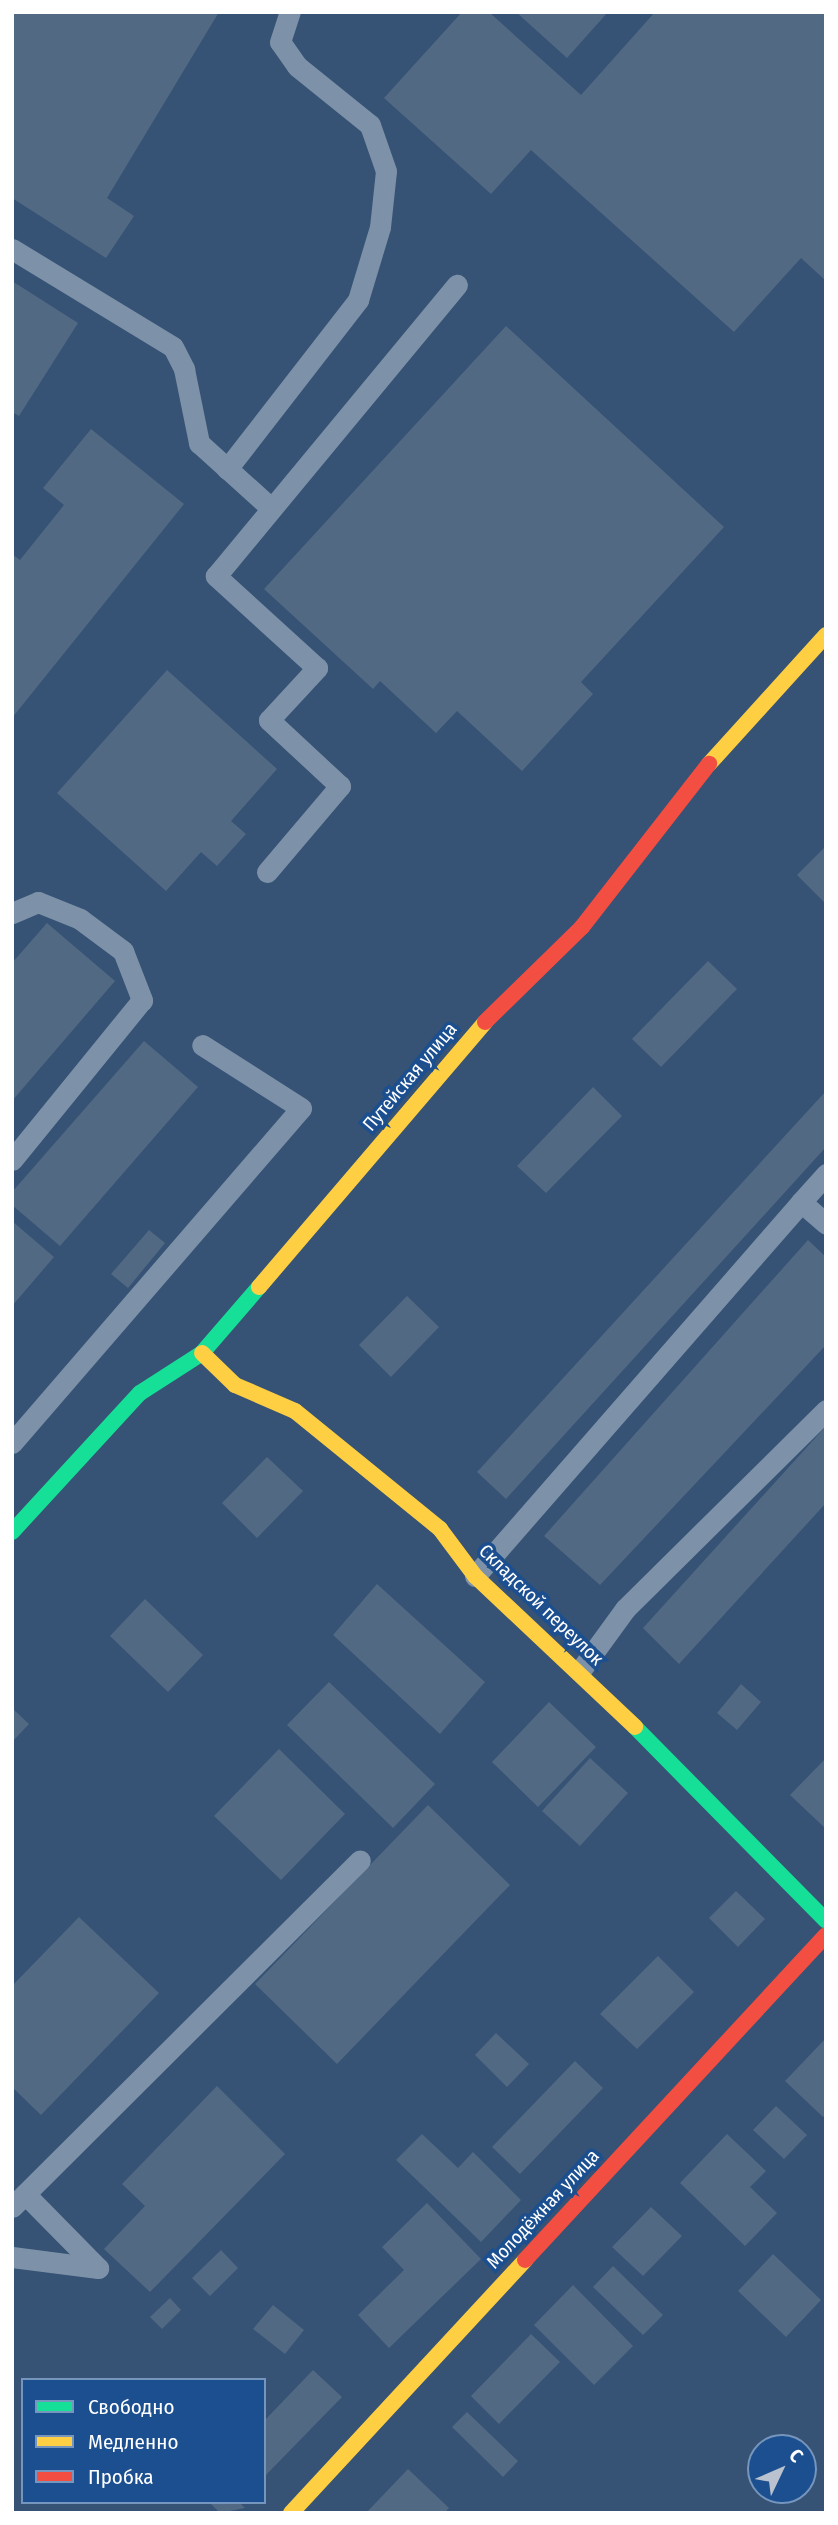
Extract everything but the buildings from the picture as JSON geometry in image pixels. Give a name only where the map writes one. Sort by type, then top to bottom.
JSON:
[{"type":"street","name":"Путейская улица","points":[[12,1532],[140,1393],[202,1353],[486,1021],[582,928],[730,737],[826,635]]},
{"type":"street","name":"Складской переулок","points":[[202,1353],[235,1385],[295,1411],[440,1529],[475,1576],[580,1671],[826,1921]]},
{"type":"street","name":"Молодёжная улица","points":[[291,2513],[826,1935]]},
{"type":"lane","points":[[226,469],[358,300],[380,226],[386,171],[370,125],[297,66],[281,42],[290,12]]},
{"type":"lane","points":[[12,249],[173,347],[184,369],[199,443],[271,508]]},
{"type":"lane","points":[[267,872],[340,786],[269,720],[317,668],[216,576],[457,285]]},
{"type":"lane","points":[[12,913],[38,902],[80,919],[123,951],[142,1000],[12,1160]]},
{"type":"lane","points":[[12,1443],[301,1108],[202,1045]]},
{"type":"lane","points":[[475,1576],[826,1174]]},
{"type":"lane","points":[[802,1202],[826,1224]]},
{"type":"lane","points":[[580,1671],[625,1609],[826,1410]]},
{"type":"lane","points":[[12,2257],[98,2268],[19,2201],[360,1860]]},
{"type":"traffic: fast","points":[[12,1532],[140,1393],[202,1353],[259,1287]]},
{"type":"traffic: fast","points":[[635,1727],[826,1921]]},
{"type":"traffic: slow","points":[[709,764],[826,635]]},
{"type":"traffic: slow","points":[[259,1287],[485,1022]]},
{"type":"traffic: slow","points":[[202,1353],[235,1385],[295,1411],[440,1529],[475,1576],[635,1727]]},
{"type":"traffic: slow","points":[[291,2513],[525,2260]]},
{"type":"traffic: jam","points":[[485,1022],[582,927],[709,764]]},
{"type":"traffic: jam","points":[[525,2260],[826,1935]]}]
